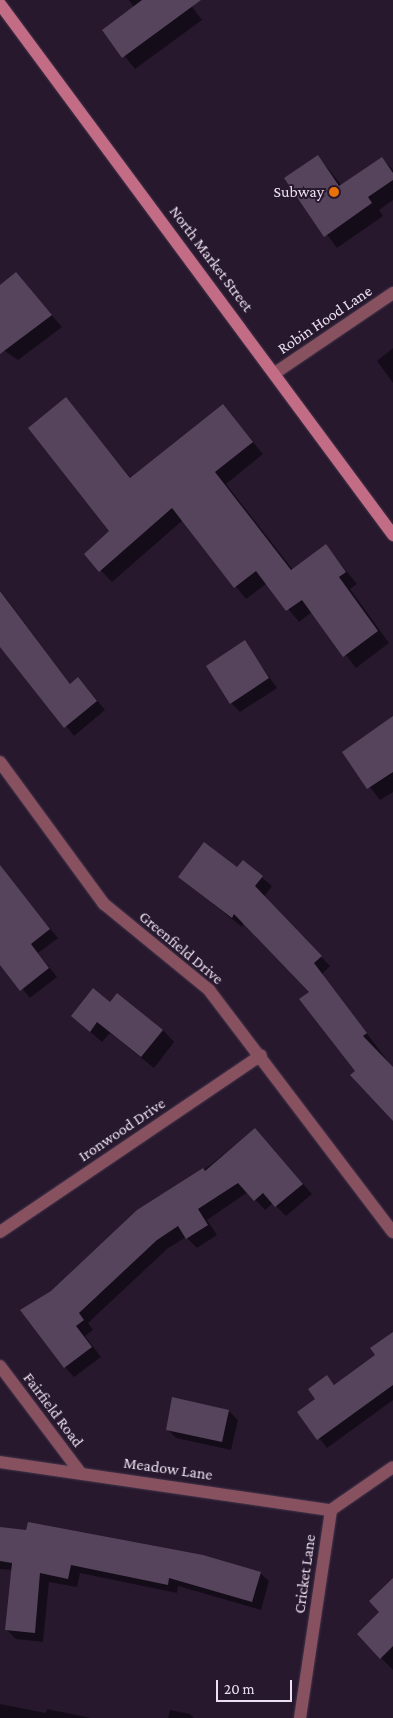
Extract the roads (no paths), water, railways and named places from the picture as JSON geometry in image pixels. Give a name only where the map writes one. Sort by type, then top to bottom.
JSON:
[{"type":"street","name":"North Market Street","points":[[0,4],[275,373],[393,535]]},
{"type":"street","name":"Robin Hood Lane","points":[[275,373],[393,293]]},
{"type":"street","name":"Greenfield Drive","points":[[0,762],[104,904],[209,990],[261,1055],[393,1232]]},
{"type":"street","name":"Ironwood Drive","points":[[0,1232],[261,1055]]},
{"type":"street","name":"Fairfield Road","points":[[0,1366],[80,1472]]},
{"type":"street","name":"Meadow Lane","points":[[0,1462],[80,1472],[331,1510]]},
{"type":"street","points":[[331,1510],[393,1467]]},
{"type":"street","name":"Cricket Lane","points":[[300,1718],[331,1510]]},
{"type":"place","name":"Subway","points":[[334,192]]}]
